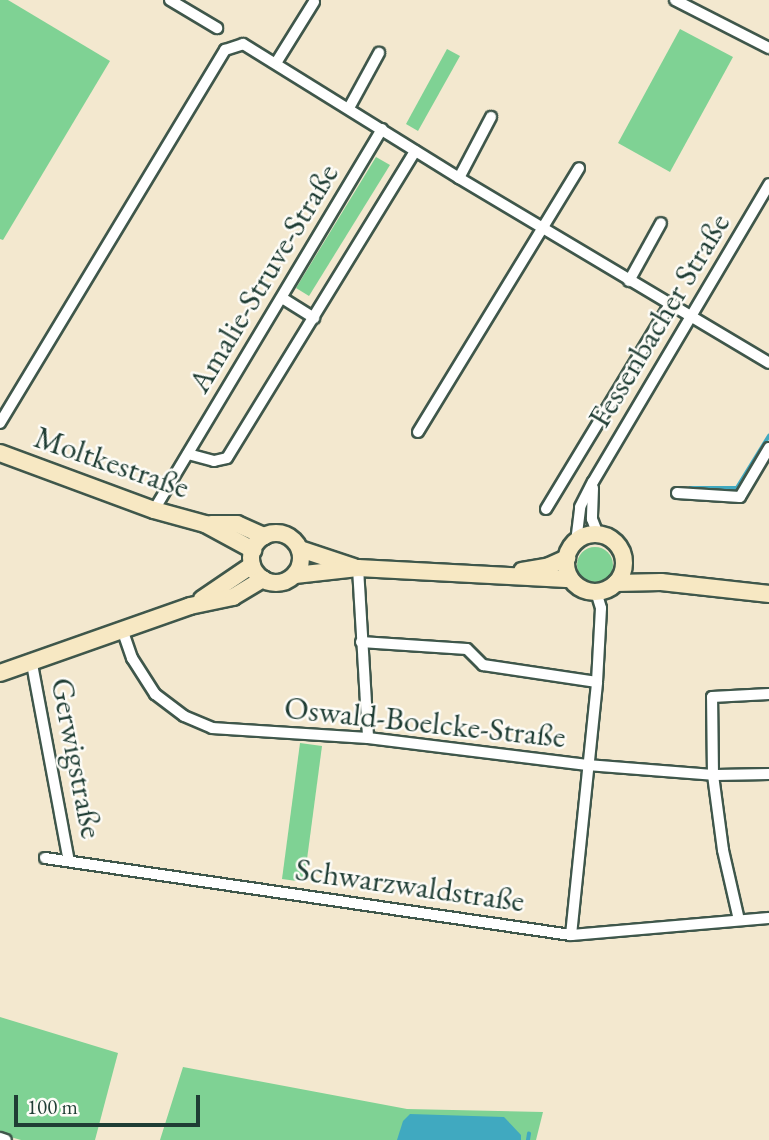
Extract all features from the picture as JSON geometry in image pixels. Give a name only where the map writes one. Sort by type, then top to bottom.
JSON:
[{"type":"main road","name":"Moltkestraße","points":[[0,453],[154,510],[205,524],[237,524],[264,536]]},
{"type":"main road","name":"Moltkestraße","points":[[205,524],[252,557]]},
{"type":"main road","points":[[190,606],[252,557],[264,536],[286,534],[300,549],[358,568]]},
{"type":"main road","points":[[506,574],[549,566],[567,558],[576,542],[597,535],[617,545],[624,561],[658,582]]},
{"type":"main road","points":[[295,575],[301,562],[300,549]]},
{"type":"main road","points":[[252,557],[263,579]]},
{"type":"main road","points":[[567,558],[571,579],[582,589],[596,592],[616,583],[658,582],[769,594]]},
{"type":"main road","points":[[616,583],[624,561]]},
{"type":"main road","points":[[2,668],[32,664],[190,606],[233,597],[263,579],[280,583],[295,575],[358,568],[571,579]]},
{"type":"street","points":[[170,0],[217,28]]},
{"type":"street","points":[[675,0],[769,48]]},
{"type":"street","points":[[276,63],[314,2]]},
{"type":"street","points":[[0,423],[225,50],[243,44],[459,178],[769,363]]},
{"type":"street","points":[[349,108],[379,53]]},
{"type":"street","points":[[459,178],[491,117]]},
{"type":"street","name":"Amalie-Struve-Straße","points":[[154,510],[383,129]]},
{"type":"street","points":[[282,298],[314,318],[415,151]]},
{"type":"street","points":[[418,432],[579,168]]},
{"type":"street","name":"Fessenbacher Straße","points":[[576,542],[580,507],[593,482],[767,192]]},
{"type":"street","points":[[629,281],[661,223]]},
{"type":"street","points":[[546,509],[670,304]]},
{"type":"street","name":"Amalie-Struve-Straße","points":[[188,454],[214,461],[226,458],[314,318]]},
{"type":"street","points":[[677,493],[740,497],[769,448]]},
{"type":"street","name":"Fessenbacher Straße","points":[[593,482],[592,519],[597,535]]},
{"type":"street","points":[[358,568],[368,738]]},
{"type":"street","points":[[571,934],[597,682],[601,608],[596,592]]},
{"type":"street","name":"Oswald-Boelcke-Straße","points":[[123,632],[132,658],[155,694],[198,723],[228,731],[368,738],[587,765],[713,775],[769,774]]},
{"type":"street","points":[[361,642],[467,649],[483,665],[597,682]]},
{"type":"street","name":"Gerwigstraße","points":[[32,664],[69,861]]},
{"type":"street","points":[[739,920],[723,850],[713,775],[712,697],[769,694]]},
{"type":"street","name":"Schwarzwaldstraße","points":[[45,858],[571,934],[769,918]]},
{"type":"street","points":[[0,1138],[6,1140]]},
{"type":"green space","points":[[0,0],[8,0],[110,61],[3,240],[0,239]]},
{"type":"green space","points":[[680,29],[733,57],[670,172],[618,143]]},
{"type":"green space","points":[[447,49],[460,56],[418,131],[406,124]]},
{"type":"green space","points":[[376,157],[390,165],[309,296],[296,288]]},
{"type":"green space","points":[[595,547],[607,553],[613,565],[607,577],[595,583],[583,577],[577,565],[583,553]]},
{"type":"green space","points":[[300,743],[322,746],[304,882],[282,879]]},
{"type":"green space","points":[[0,1017],[118,1053],[95,1140],[21,1140],[0,1134]]},
{"type":"green space","points":[[183,1067],[407,1109],[543,1112],[536,1140],[160,1140]]},
{"type":"water","points":[[410,1114],[504,1117],[521,1135],[521,1140],[397,1140],[403,1121]]},
{"type":"waterway","points":[[690,488],[737,488],[769,436]]},
{"type":"waterway","points":[[528,1140],[529,1134]]}]
